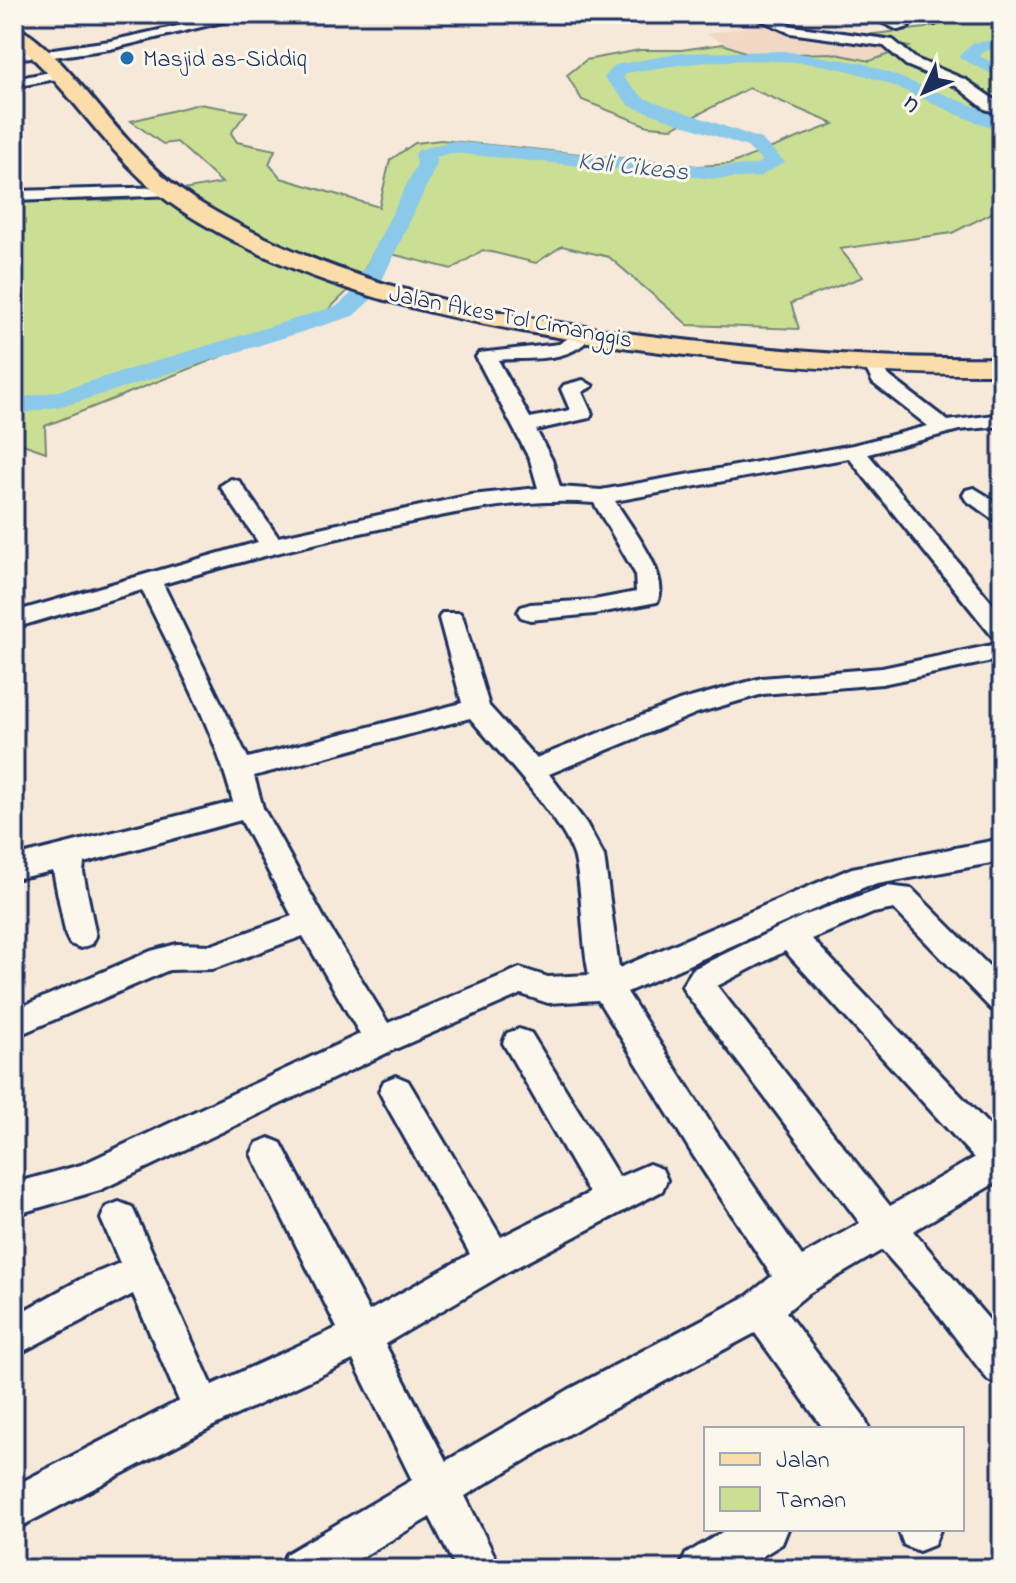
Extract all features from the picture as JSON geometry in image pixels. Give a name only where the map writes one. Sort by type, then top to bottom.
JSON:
[{"type":"main road","name":"Jalan Akes Tol Cimanggis","points":[[15,36],[57,64],[136,163],[170,192],[228,229],[317,265],[422,298],[583,335],[736,355],[1002,366]]},
{"type":"main road","points":[[57,64],[151,162],[180,187],[241,225],[317,265]]},
{"type":"main road","name":"Jalan Akes Tol Cimanggis","points":[[422,298],[589,328],[861,362],[1002,358]]},
{"type":"street","points":[[14,83],[57,64],[146,38],[249,14]]},
{"type":"street","points":[[754,14],[798,30],[888,43],[911,62],[961,83],[990,106],[1002,110]]},
{"type":"street","points":[[771,14],[796,25]]},
{"type":"street","points":[[871,14],[903,27]]},
{"type":"street","points":[[919,14],[935,20]]},
{"type":"street","points":[[835,20],[861,31]]},
{"type":"street","points":[[14,196],[170,192]]},
{"type":"street","points":[[551,493],[541,460],[486,357],[566,348],[579,342],[583,335]]},
{"type":"street","points":[[861,362],[944,428]]},
{"type":"street","points":[[524,426],[582,414],[571,389],[583,386]]},
{"type":"street","points":[[14,620],[272,545],[471,502],[551,493],[601,497],[854,451],[944,428],[1002,420]]},
{"type":"street","points":[[854,451],[1002,631]]},
{"type":"street","points":[[231,486],[272,545]]},
{"type":"street","points":[[974,495],[1002,515]]},
{"type":"street","points":[[530,612],[594,607],[648,597],[647,573],[601,497]]},
{"type":"street","points":[[149,580],[196,673],[239,770],[249,808],[381,1040]]},
{"type":"street","points":[[451,618],[476,708],[531,771],[576,830],[589,856],[607,987],[705,1144],[796,1280]]},
{"type":"street","points":[[531,771],[688,707],[762,686],[882,676],[1002,651]]},
{"type":"street","points":[[239,770],[476,708]]},
{"type":"street","points":[[14,868],[71,856],[249,808]]},
{"type":"street","points":[[14,1199],[87,1179],[381,1040],[520,981],[548,990],[607,987],[862,876],[1002,850]]},
{"type":"street","points":[[71,856],[68,872],[81,936]]},
{"type":"street","points":[[1002,1000],[901,897],[887,895],[865,902],[723,967],[704,978],[698,986],[885,1227],[942,1290],[1002,1366]]},
{"type":"street","points":[[218,942],[307,914]]},
{"type":"street","points":[[14,1024],[162,960],[177,956],[213,957],[307,914]]},
{"type":"street","points":[[301,1569],[582,1404],[761,1309],[796,1280],[1001,1162],[791,937]]},
{"type":"street","points":[[519,1043],[612,1198]]},
{"type":"street","points":[[396,1091],[494,1260]]},
{"type":"street","points":[[269,1154],[479,1569]]},
{"type":"street","points":[[14,1509],[203,1410],[360,1337],[494,1260],[649,1180]]},
{"type":"street","points":[[119,1219],[203,1410]]},
{"type":"street","points":[[14,1337],[94,1292],[143,1271]]},
{"type":"street","points":[[761,1309],[848,1427]]},
{"type":"street","points":[[701,1569],[764,1531]]},
{"type":"shaded area","points":[[787,20],[910,47],[870,61],[831,53],[753,55],[705,34]]},
{"type":"green space","points":[[955,14],[1002,14],[1002,208],[952,233],[840,249],[863,277],[791,303],[799,329],[688,325],[609,257],[562,246],[536,263],[483,250],[452,269],[375,250],[359,280],[321,317],[45,426],[46,452],[14,441],[14,202],[128,200],[222,183],[177,142],[163,144],[131,121],[199,104],[247,112],[231,133],[237,142],[275,150],[269,164],[281,178],[379,207],[390,160],[415,143],[441,140],[698,166],[730,164],[834,124],[749,88],[672,128],[648,126],[582,100],[567,75],[586,60],[640,50],[681,50],[723,44],[753,55],[831,53],[870,61],[909,47],[857,36],[925,28]]},
{"type":"waterway","name":"Kali Cikeas","points":[[1002,44],[979,47],[967,57],[1002,74]]},
{"type":"waterway","name":"Kali Cikeas","points":[[14,407],[62,398],[345,311],[362,297],[427,164],[425,154],[452,147],[716,173],[759,171],[775,162],[754,143],[637,102],[613,78],[621,69],[681,58],[783,56],[857,67],[1002,124]]},
{"type":"place","name":"Masjid as-Siddiq","points":[[127,58]]}]
